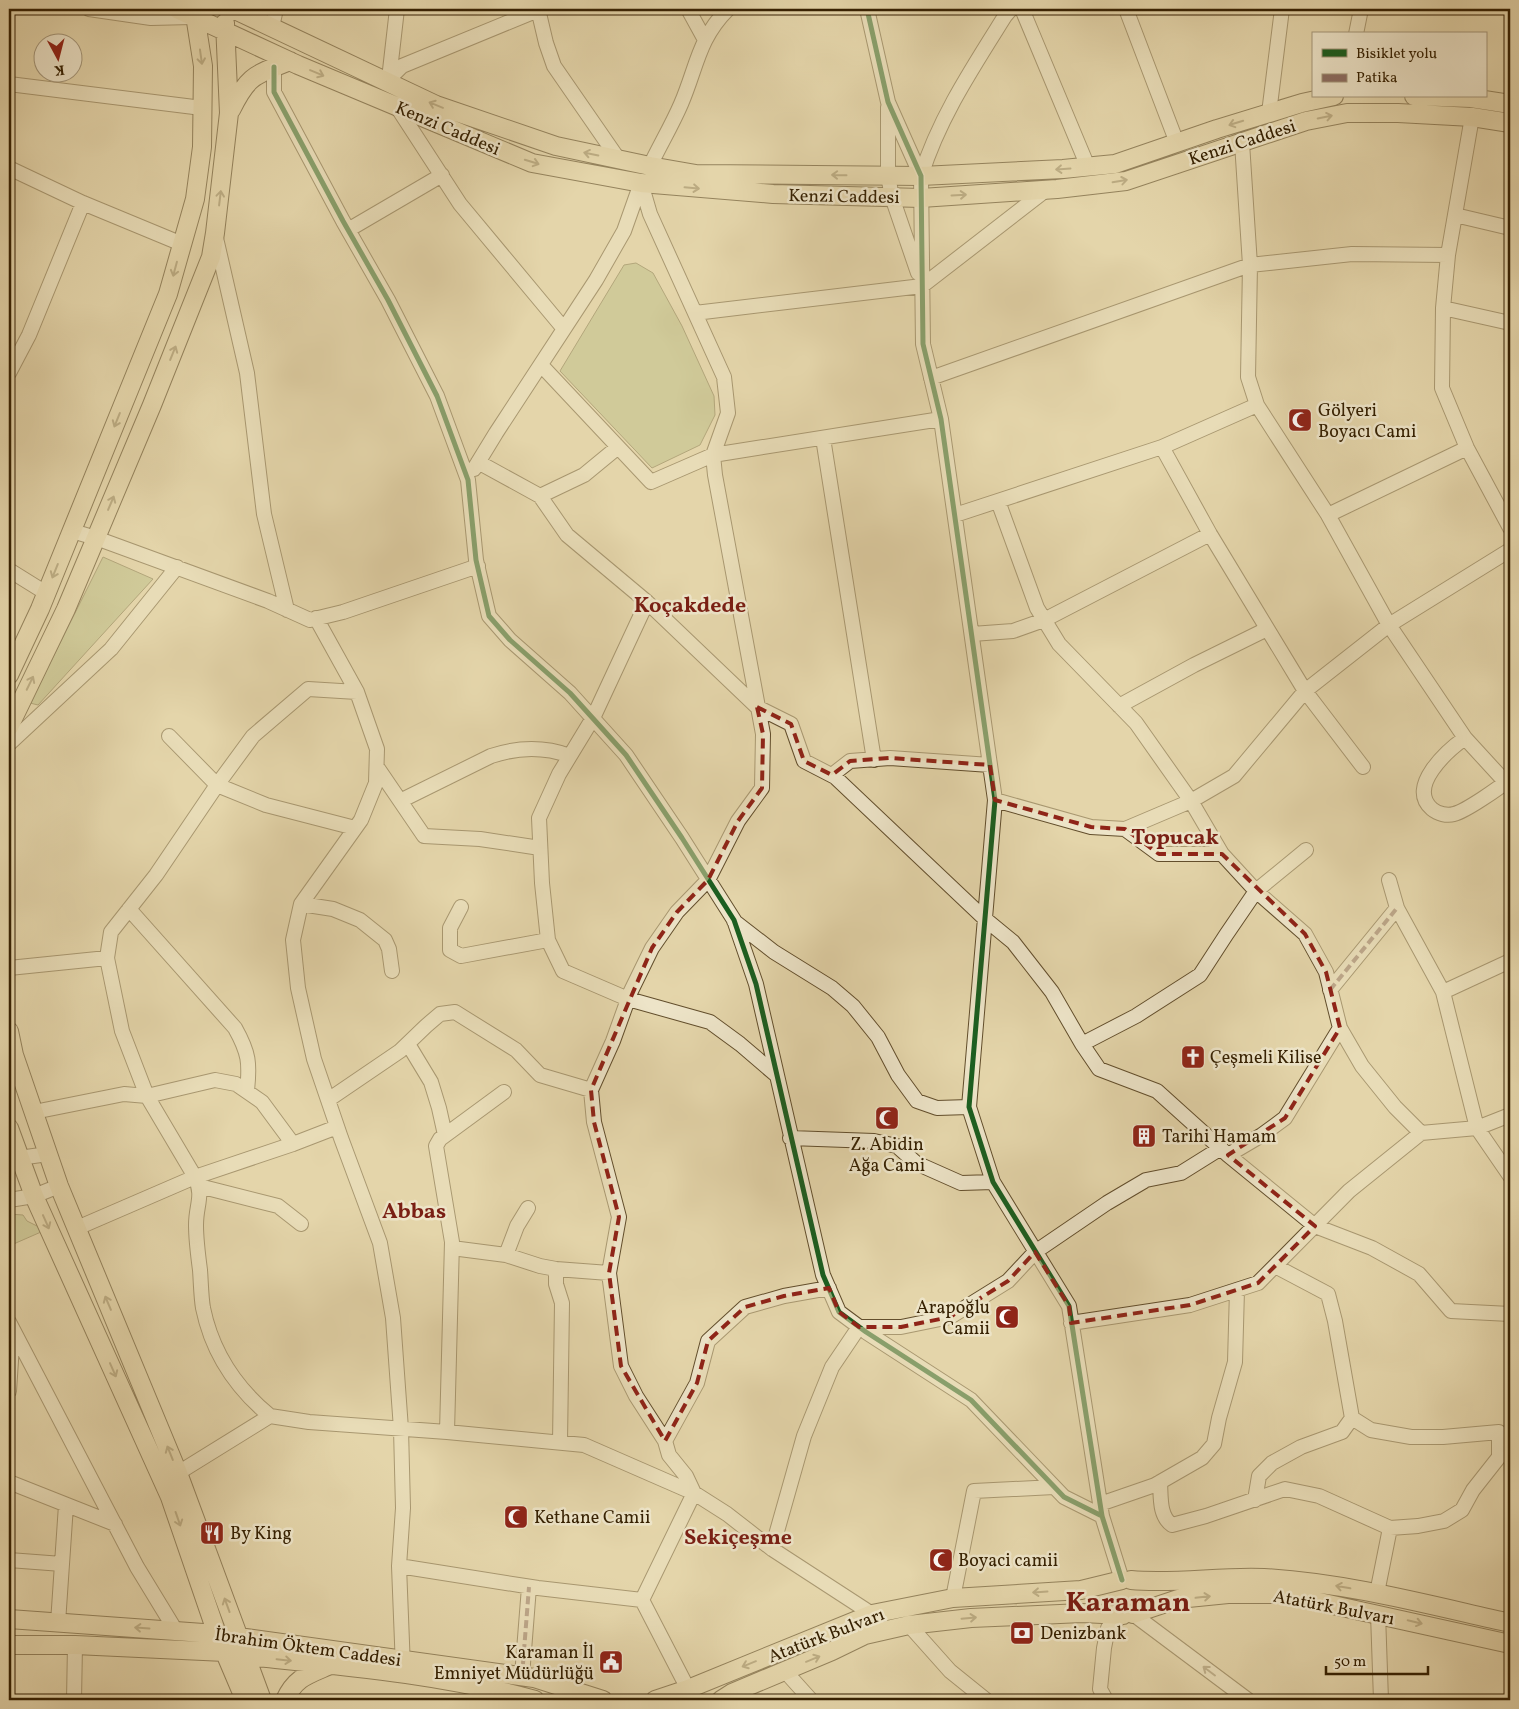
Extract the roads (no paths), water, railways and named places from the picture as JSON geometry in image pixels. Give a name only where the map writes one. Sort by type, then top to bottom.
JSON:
[{"type":"main road","name":"Kenzi Caddesi","points":[[177,9],[195,13],[282,64],[397,107],[532,163],[641,183],[773,194],[921,198],[1046,190],[1126,181],[1306,121],[1347,113],[1398,113],[1472,117],[1510,123]]},
{"type":"main road","points":[[9,727],[66,609],[152,405],[211,257],[216,234],[229,113],[225,9]]},
{"type":"main road","name":"Kenzi Caddesi","points":[[233,9],[436,105],[556,146],[696,174],[921,176],[1115,164],[1269,113],[1325,98]]},
{"type":"main road","points":[[9,675],[72,531],[168,294],[195,199],[202,146],[203,66],[195,13]]},
{"type":"main road","points":[[229,113],[241,90],[251,79],[257,74],[282,64]]},
{"type":"main road","points":[[1471,98],[1510,104]]},
{"type":"main road","points":[[9,1032],[14,1055],[59,1186],[178,1474],[262,1700]]},
{"type":"main road","points":[[9,1128],[14,1160],[34,1196],[170,1497],[217,1634],[245,1700]]},
{"type":"main road","name":"Atatürk Bulvarı","points":[[655,1700],[688,1689],[872,1614],[953,1598],[1082,1590],[1127,1580],[1155,1582],[1216,1578],[1262,1578],[1318,1583],[1376,1593],[1510,1622]]},
{"type":"main road","points":[[1127,1580],[1140,1586],[1144,1596],[1142,1607],[1128,1615],[1113,1609],[1109,1598],[1112,1587],[1127,1580]]},
{"type":"main road","name":"Atatürk Bulvarı","points":[[721,1700],[732,1693],[865,1635],[909,1625],[971,1618],[1082,1613],[1128,1615],[1178,1599],[1228,1594],[1283,1594],[1510,1644]]},
{"type":"main road","name":"İbrahim Öktem Caddesi","points":[[9,1619],[238,1636],[403,1666],[535,1700]]},
{"type":"main road","name":"İbrahim Öktem Caddesi","points":[[9,1645],[75,1645],[225,1652],[331,1665],[403,1666],[522,1676],[604,1700]]},
{"type":"main road","points":[[286,1700],[289,1692],[300,1678],[331,1665]]},
{"type":"street","points":[[89,9],[151,18],[195,13]]},
{"type":"street","points":[[272,28],[276,9]]},
{"type":"street","points":[[397,9],[389,79],[402,66],[538,9],[554,66],[619,160]]},
{"type":"street","points":[[688,9],[705,40]]},
{"type":"street","points":[[650,166],[681,103],[700,48],[718,20],[728,9]]},
{"type":"street","points":[[867,9],[888,102],[921,176]]},
{"type":"street","points":[[1011,9],[952,102],[928,151],[921,176],[923,344],[941,419],[995,800],[969,1107],[993,1182],[1069,1306],[1101,1510],[1127,1580]]},
{"type":"street","points":[[1022,9],[1088,167]]},
{"type":"street","points":[[1126,9],[1177,143]]},
{"type":"street","points":[[1269,113],[1282,9]]},
{"type":"street","points":[[1356,32],[1361,9]]},
{"type":"street","points":[[274,92],[282,64]]},
{"type":"street","points":[[251,79],[274,92],[388,300],[437,396],[468,480],[478,566],[489,616],[510,640],[570,692],[626,755],[734,920],[756,984],[775,1074],[823,1275],[839,1312],[972,1400],[1064,1497],[1101,1510],[1160,1482],[1202,1458],[1214,1444],[1235,1362],[1237,1290]]},
{"type":"street","points":[[9,84],[202,108]]},
{"type":"street","points":[[888,102],[888,176],[892,197],[922,286]]},
{"type":"street","points":[[397,107],[460,204],[564,329]]},
{"type":"street","points":[[1472,117],[1448,255],[1443,308],[1442,388],[1467,448],[1510,528]]},
{"type":"street","points":[[1242,143],[1250,265],[1248,377],[1257,405],[1328,515],[1389,625],[1465,738],[1509,783],[1454,814],[1441,814],[1431,809],[1425,800],[1426,784],[1433,769],[1440,760],[1465,738]]},
{"type":"street","points":[[9,168],[83,203],[182,244]]},
{"type":"street","points":[[348,230],[442,175]]},
{"type":"street","points":[[468,480],[596,280],[624,231],[641,183]]},
{"type":"street","points":[[641,183],[650,214],[724,377],[728,412],[713,455],[715,475],[762,734],[762,788],[738,822],[708,880],[677,912],[652,948],[628,999],[613,1041],[592,1090],[594,1122],[619,1217],[609,1273],[621,1366],[636,1396],[664,1441],[668,1455],[686,1476],[694,1493]]},
{"type":"street","points":[[695,313],[922,286],[1046,190]]},
{"type":"street","points":[[9,373],[29,334],[83,203]]},
{"type":"street","points":[[1455,215],[1510,228]]},
{"type":"street","points":[[216,234],[246,372],[264,514],[287,610]]},
{"type":"street","points":[[931,378],[1250,265],[1352,254],[1448,255]]},
{"type":"street","points":[[1443,308],[1510,323]]},
{"type":"street","points":[[541,365],[650,482],[713,455],[941,419]]},
{"type":"street","points":[[955,516],[1162,447],[1257,405]]},
{"type":"street","points":[[824,438],[874,760]]},
{"type":"street","points":[[540,496],[584,475],[618,447]]},
{"type":"street","points":[[1162,447],[1210,534],[1305,691],[1363,766]]},
{"type":"street","points":[[1328,515],[1467,448]]},
{"type":"street","points":[[478,462],[540,496],[567,535],[647,602],[757,707],[791,724],[804,761],[832,775],[985,919],[1013,942],[1052,992],[1099,1069],[1157,1091],[1224,1152],[1315,1226],[1372,1248],[1419,1274],[1451,1311],[1510,1314]]},
{"type":"street","points":[[998,501],[1037,608],[1060,644],[1136,723],[1191,801],[1222,854],[1256,892],[1305,934],[1326,972],[1340,1028],[1362,1066],[1395,1107],[1421,1133]]},
{"type":"street","points":[[72,531],[177,568],[310,620],[343,612],[478,566]]},
{"type":"street","points":[[972,634],[1013,631],[1044,620],[1210,534]]},
{"type":"street","points":[[995,800],[1092,827],[1125,829],[1191,801],[1234,776],[1305,691],[1389,625],[1510,550]]},
{"type":"street","points":[[9,744],[111,648],[177,568]]},
{"type":"street","points":[[9,570],[46,593]]},
{"type":"street","points":[[647,602],[593,718],[559,774],[539,818],[542,882],[548,940],[562,971],[628,999],[710,1022],[740,1044],[775,1074]]},
{"type":"street","points":[[316,618],[357,692],[377,749],[376,783],[362,820],[301,904],[293,940],[298,988],[314,1059],[380,1243],[393,1318],[401,1429],[403,1508],[400,1566],[403,1666]]},
{"type":"street","points":[[1119,706],[1194,665],[1267,629]]},
{"type":"street","points":[[357,692],[308,689],[253,736],[156,874],[111,932],[107,958],[122,1032],[147,1096],[197,1181],[200,1200],[197,1209],[196,1225],[203,1307],[210,1333],[221,1358],[234,1380],[270,1416],[309,1422],[447,1432],[584,1445],[694,1493],[727,1514],[772,1549],[872,1614]]},
{"type":"street","points":[[168,736],[217,785],[266,805],[355,828]]},
{"type":"street","points":[[400,801],[491,756],[504,752],[518,749],[545,749],[570,756]]},
{"type":"street","points":[[832,775],[850,761],[905,758],[917,761],[990,765]]},
{"type":"street","points":[[377,767],[424,836],[480,839],[540,848]]},
{"type":"street","points":[[1125,829],[1158,854],[1222,854]]},
{"type":"street","points":[[1082,1044],[1136,1016],[1200,976],[1256,892],[1306,850]]},
{"type":"street","points":[[1389,880],[1397,908],[1443,992],[1477,1128],[1510,1176]]},
{"type":"street","points":[[301,904],[333,909],[360,920],[385,940],[389,949],[392,971]]},
{"type":"street","points":[[460,907],[450,928],[450,950],[461,956],[548,940]]},
{"type":"street","points":[[1330,990],[1397,908]]},
{"type":"street","points":[[129,909],[235,1028],[246,1049],[250,1068],[247,1091]]},
{"type":"street","points":[[734,920],[774,952],[832,988],[853,1006],[878,1037],[898,1075],[917,1101],[937,1108],[969,1107]]},
{"type":"street","points":[[9,968],[107,958]]},
{"type":"street","points":[[1443,992],[1510,961]]},
{"type":"street","points":[[328,1100],[400,1051],[440,1014],[455,1012],[516,1050],[540,1075],[592,1090]]},
{"type":"street","points":[[859,1327],[901,1327],[950,1317],[1008,1281],[1035,1252],[1107,1203],[1146,1180],[1181,1173],[1262,1136],[1285,1118],[1340,1028]]},
{"type":"street","points":[[408,1044],[430,1082],[439,1108],[445,1135]]},
{"type":"street","points":[[34,1112],[124,1094],[147,1096],[215,1080],[236,1084],[262,1102],[293,1144]]},
{"type":"street","points":[[447,1432],[452,1242],[436,1146],[445,1135],[504,1092]]},
{"type":"street","points":[[1071,1323],[1190,1305],[1258,1283],[1350,1191],[1421,1133],[1477,1128],[1510,1115]]},
{"type":"street","points":[[77,1228],[337,1127]]},
{"type":"street","points":[[790,1138],[874,1141],[897,1146],[916,1163],[961,1183],[993,1182]]},
{"type":"street","points":[[14,1160],[48,1154]]},
{"type":"street","points":[[197,1181],[278,1206],[301,1224]]},
{"type":"street","points":[[9,1200],[34,1196],[59,1186]]},
{"type":"street","points":[[506,1255],[517,1226],[528,1208]]},
{"type":"street","points":[[452,1248],[506,1255],[556,1269],[609,1273]]},
{"type":"street","points":[[1255,1500],[1259,1476],[1272,1463],[1301,1447],[1342,1432],[1352,1418],[1335,1321],[1328,1294],[1275,1266]]},
{"type":"street","points":[[556,1269],[556,1284],[562,1303],[560,1442]]},
{"type":"street","points":[[664,1441],[698,1383],[708,1341],[745,1307],[784,1296],[828,1288]]},
{"type":"street","points":[[9,1391],[11,1326]]},
{"type":"street","points":[[11,1326],[137,1567],[176,1631]]},
{"type":"street","points":[[772,1549],[804,1436],[832,1368],[859,1327]]},
{"type":"street","points":[[178,1474],[270,1416]]},
{"type":"street","points":[[1160,1482],[1163,1514],[1172,1525],[1206,1516],[1285,1489],[1320,1496],[1390,1528],[1418,1526],[1444,1520],[1462,1510],[1473,1490],[1499,1456],[1499,1432],[1443,1437],[1411,1437],[1371,1430],[1352,1418]]},
{"type":"street","points":[[9,1482],[114,1524]]},
{"type":"street","points":[[953,1598],[974,1491],[1054,1486]]},
{"type":"street","points":[[642,1600],[694,1493]]},
{"type":"street","points":[[58,1623],[66,1505]]},
{"type":"street","points":[[1376,1593],[1390,1528]]},
{"type":"street","points":[[9,1560],[62,1564]]},
{"type":"street","points":[[400,1566],[529,1587],[642,1600]]},
{"type":"street","points":[[522,1676],[529,1587]]},
{"type":"street","points":[[642,1600],[688,1689]]},
{"type":"street","points":[[1378,1614],[1381,1700]]},
{"type":"street","points":[[1106,1700],[1100,1689],[1108,1628],[1128,1615],[1248,1700]]},
{"type":"street","points":[[909,1625],[950,1670],[986,1700]]},
{"type":"street","points":[[74,1700],[75,1645]]},
{"type":"street","points":[[784,1670],[811,1700]]},
{"type":"place","name":"Gölyeri Boyacı Cami","points":[[1300,420]]},
{"type":"place","name":"Çeşmeli Kilise","points":[[1193,1057]]},
{"type":"place","name":"Z. Abidin Ağa Cami","points":[[887,1118]]},
{"type":"place","name":"Tarihi Hamam","points":[[1144,1136]]},
{"type":"place","name":"Arapoğlu Camii","points":[[1007,1317]]},
{"type":"place","name":"Kethane Camii","points":[[516,1517]]},
{"type":"place","name":"By King","points":[[212,1533]]},
{"type":"place","name":"Boyaci camii","points":[[941,1560]]},
{"type":"place","name":"Denizbank","points":[[1022,1633]]},
{"type":"place","name":"Karaman İl Emniyet Müdürlüğü","points":[[611,1662]]},
{"type":"district","name":"Koçakdede","points":[[690,604]]},
{"type":"district","name":"Topucak","points":[[1175,836]]},
{"type":"district","name":"Abbas","points":[[414,1210]]},
{"type":"district","name":"Sekiçeşme","points":[[738,1536]]},
{"type":"district","name":"Karaman","points":[[1128,1601]]}]
